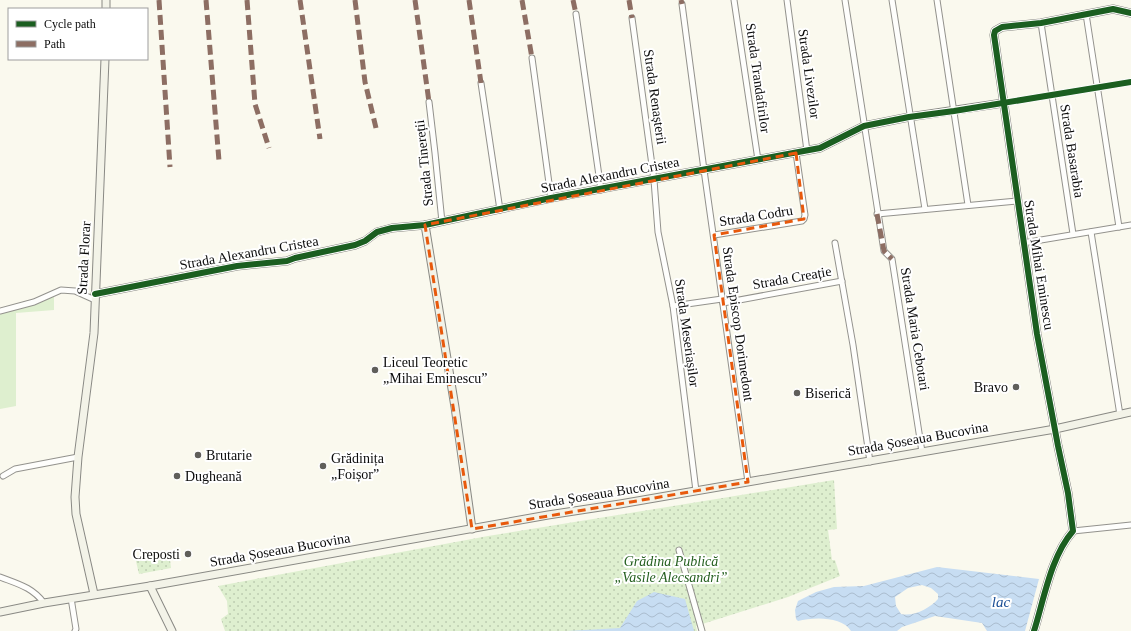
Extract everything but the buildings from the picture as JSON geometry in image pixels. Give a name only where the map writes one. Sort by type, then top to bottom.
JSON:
[{"type":"street","name":"Strada Trandafirilor","points":[[734,0],[758,160]]},
{"type":"street","name":"Strada Livezilor","points":[[787,0],[807,151]]},
{"type":"street","name":"Strada Maria Cebotari","points":[[845,0],[877,214],[884,251],[892,259],[922,452]]},
{"type":"street","points":[[892,0],[925,209]]},
{"type":"street","points":[[937,0],[968,205]]},
{"type":"street","name":"Strada Episcop Dorimedont","points":[[682,4],[748,482]]},
{"type":"street","name":"Strada Mihai Eminescu","points":[[1073,531],[1068,493],[1038,334],[1017,201],[994,38],[995,31],[1002,27],[1041,23],[1113,9],[1131,13]]},
{"type":"street","points":[[576,14],[601,190]]},
{"type":"street","points":[[1086,14],[1119,227]]},
{"type":"street","name":"Strada Renașterii","points":[[632,18],[654,180]]},
{"type":"street","name":"Strada Basarabia","points":[[1041,23],[1073,234]]},
{"type":"street","points":[[532,58],[551,198]]},
{"type":"street","name":"Strada Florar","points":[[94,594],[76,514],[75,497],[78,458],[94,338],[105,60]]},
{"type":"street","name":"Strada Alexandru Cristea","points":[[95,297],[237,266],[287,261],[355,245],[365,241],[377,232],[392,228],[442,222],[551,198],[807,151],[820,148],[864,126],[910,117],[1131,82]]},
{"type":"street","points":[[482,83],[500,210]]},
{"type":"street","name":"Strada Tinereții","points":[[429,102],[442,222]]},
{"type":"street","name":"Strada Codru","points":[[714,235],[802,221],[804,219],[805,215],[796,153]]},
{"type":"street","name":"Strada Meseriașilor","points":[[654,180],[658,232],[673,306],[696,490]]},
{"type":"street","points":[[877,214],[1017,201]]},
{"type":"street","points":[[425,225],[454,404],[472,529]]},
{"type":"street","points":[[1024,243],[1131,225]]},
{"type":"street","points":[[1090,232],[1120,415]]},
{"type":"street","points":[[835,243],[853,345],[870,462]]},
{"type":"street","name":"Strada Creație","points":[[673,306],[723,301],[842,282]]},
{"type":"street","points":[[0,311],[34,302],[61,290],[75,291],[95,297]]},
{"type":"street","name":"Strada Șoseaua Bucovina","points":[[0,612],[70,598],[150,586],[548,515],[870,462],[1055,429],[1131,412]]},
{"type":"street","points":[[3,476],[15,469],[78,458]]},
{"type":"street","points":[[1034,631],[1053,569],[1064,543],[1073,531],[1131,525]]},
{"type":"street","points":[[679,550],[702,631]]},
{"type":"street","points":[[0,577],[33,590],[38,594],[44,603]]},
{"type":"street","points":[[150,586],[172,631]]},
{"type":"street","points":[[70,598],[76,629],[75,631]]},
{"type":"highlighted area","points":[[796,153],[804,219],[714,235],[748,482],[472,529],[425,225]]},
{"type":"green space","points":[[54,294],[54,310],[16,313],[16,406],[0,409],[0,312]]},
{"type":"green space","name":"Grădina Publică „Vasile Alecsandri”","points":[[834,480],[837,529],[828,530],[832,560],[835,560],[840,576],[788,597],[696,626],[697,631],[225,631],[221,619],[228,614],[227,601],[218,586],[488,536]]},
{"type":"green space","points":[[169,551],[171,568],[139,574],[135,557]]},
{"type":"water","name":"lac","points":[[937,567],[1039,579],[1025,631],[987,631],[982,623],[935,616],[902,627],[897,631],[851,631],[847,626],[834,620],[819,618],[798,621],[796,619],[795,610],[798,601],[816,592],[834,587],[864,586]],"holes":[[[922,585],[931,588],[938,594],[938,599],[935,602],[916,613],[906,615],[901,614],[896,606],[895,597],[908,588]]]},
{"type":"water","points":[[654,592],[685,599],[694,631],[567,631],[620,628],[637,601]]},
{"type":"marked path","points":[[159,0],[170,167]]},
{"type":"marked path","points":[[206,0],[219,161]]},
{"type":"marked path","points":[[247,0],[255,104],[269,148]]},
{"type":"marked path","points":[[300,0],[320,139]]},
{"type":"marked path","points":[[355,0],[365,82],[376,128]]},
{"type":"marked path","points":[[415,0],[429,102]]},
{"type":"marked path","points":[[469,0],[481,83]]},
{"type":"marked path","points":[[522,0],[532,58]]},
{"type":"marked path","points":[[573,0],[576,14]]},
{"type":"marked path","points":[[629,0],[632,18]]},
{"type":"marked path","points":[[681,0],[682,4]]},
{"type":"marked path","points":[[877,214],[884,251],[892,259]]},
{"type":"cycle path","points":[[1034,631],[1054,565],[1065,541],[1073,531],[1068,493],[1037,334],[994,35],[995,31],[1002,27],[1041,23],[1113,9],[1131,13]]},
{"type":"cycle path","points":[[95,294],[237,266],[287,261],[355,245],[365,241],[377,232],[392,228],[425,225],[551,198],[820,148],[864,126],[909,117],[1131,82]]},
{"type":"place","name":"Liceul Teoretic „Mihai Eminescu”","points":[[375,370]]},
{"type":"place","name":"Bravo","points":[[1016,387]]},
{"type":"place","name":"Biserică","points":[[797,393]]},
{"type":"place","name":"Brutarie","points":[[198,455]]},
{"type":"place","name":"Grădinița „Foișor”","points":[[323,466]]},
{"type":"place","name":"Dugheană","points":[[177,476]]},
{"type":"place","name":"Creposti","points":[[188,554]]}]
